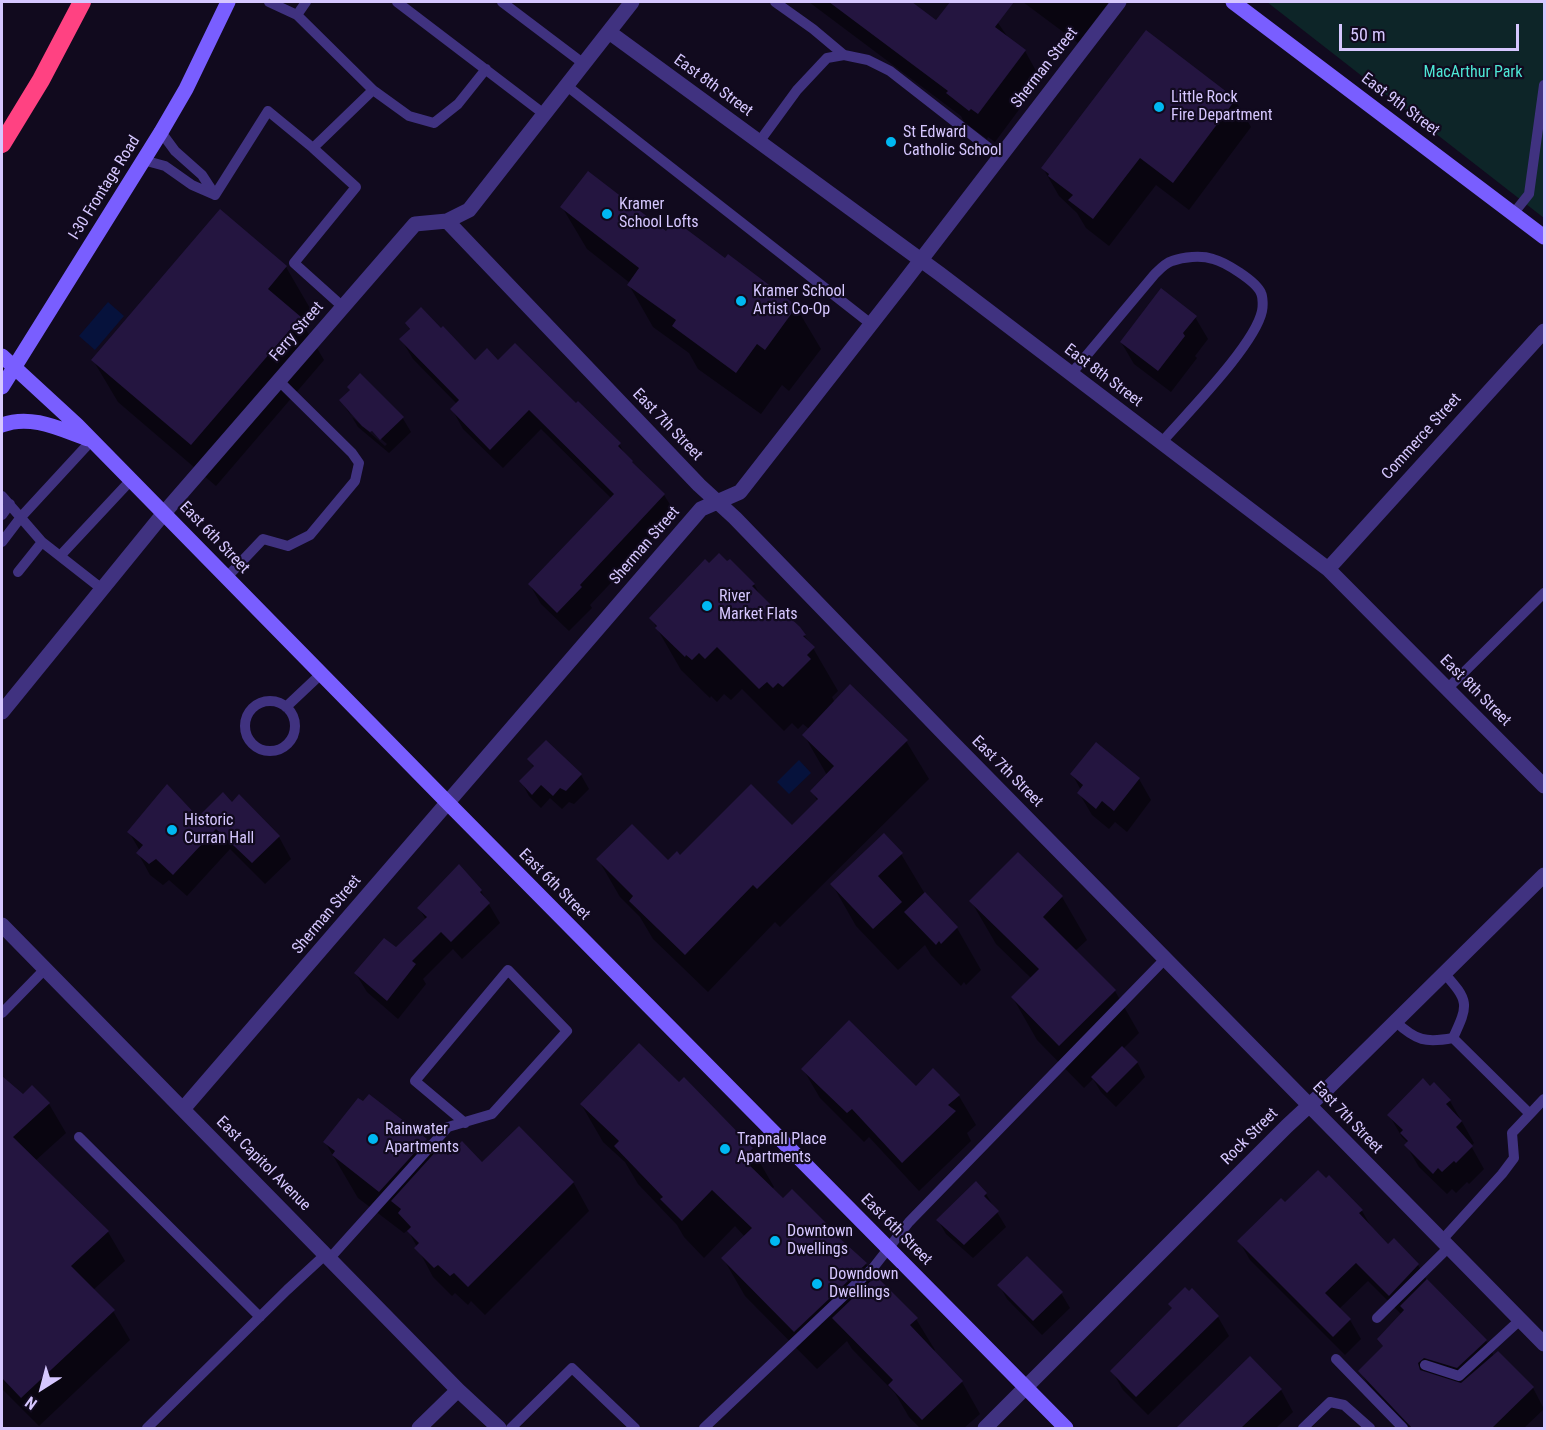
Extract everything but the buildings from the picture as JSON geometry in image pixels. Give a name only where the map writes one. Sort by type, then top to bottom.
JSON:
[{"type":"highway","points":[[2,144],[41,80],[82,2]]},
{"type":"street","name":"I-30 Frontage Road","points":[[2,387],[186,90],[228,2]]},
{"type":"street","name":"Ferry Street","points":[[2,712],[164,513],[415,224],[447,221],[469,210],[632,2]]},
{"type":"street","name":"Sherman Street","points":[[183,1110],[701,509],[740,492],[1119,2]]},
{"type":"street","name":"East 9th Street","points":[[1233,2],[1545,237]]},
{"type":"street","name":"East 8th Street","points":[[609,32],[920,260],[1328,569],[1545,786]]},
{"type":"street","name":"East 7th Street","points":[[447,221],[699,485],[718,501],[1545,1344]]},
{"type":"street","name":"Commerce Street","points":[[1328,569],[1545,331]]},
{"type":"street","name":"East 6th Street","points":[[2,356],[92,440],[1066,1428]]},
{"type":"street","points":[[2,425],[10,422],[39,422],[92,440]]},
{"type":"street","name":"Rock Street","points":[[985,1428],[1545,875]]},
{"type":"street","name":"East Capitol Avenue","points":[[2,925],[458,1390],[499,1428]]},
{"type":"street","points":[[419,1428],[458,1390]]},
{"type":"lane","points":[[269,2],[297,15],[373,90],[409,116],[434,123],[458,104],[486,69]]},
{"type":"lane","points":[[297,15],[306,2]]},
{"type":"lane","points":[[397,2],[544,114]]},
{"type":"lane","points":[[502,2],[584,64]]},
{"type":"lane","points":[[775,2],[844,55]]},
{"type":"lane","points":[[759,142],[797,90],[827,58],[844,55],[868,60],[890,71],[999,156]]},
{"type":"lane","points":[[1513,214],[1529,194],[1545,85]]},
{"type":"lane","points":[[567,86],[871,324]]},
{"type":"lane","points":[[313,148],[373,90]]},
{"type":"lane","points":[[215,195],[268,111],[313,148],[356,187],[294,263],[343,307]]},
{"type":"lane","points":[[161,132],[175,151],[202,175],[215,195]]},
{"type":"lane","points":[[143,160],[165,166],[192,185],[215,195]]},
{"type":"lane","points":[[1071,374],[1154,275],[1169,261],[1187,257],[1212,258],[1250,280],[1261,292],[1263,310],[1257,325],[1239,353],[1161,443]]},
{"type":"lane","points":[[227,577],[263,539],[288,546],[310,535],[355,481],[359,463],[352,453],[279,381]]},
{"type":"lane","points":[[2,542],[92,440]]},
{"type":"lane","points":[[60,556],[131,480]]},
{"type":"lane","points":[[2,496],[42,542],[102,589]]},
{"type":"lane","points":[[2,515],[10,504]]},
{"type":"lane","points":[[18,572],[42,542]]},
{"type":"lane","points":[[1448,689],[1545,593]]},
{"type":"lane","points":[[286,706],[321,674]]},
{"type":"lane","points":[[270,700],[286,706],[296,724],[293,737],[281,749],[272,751],[259,749],[247,736],[245,726],[251,709],[261,702],[270,700]]},
{"type":"lane","points":[[704,1428],[873,1268],[909,1222],[1165,959]]},
{"type":"lane","points":[[2,1013],[45,969]]},
{"type":"lane","points":[[147,1428],[260,1317],[328,1256],[448,1127],[465,1123],[492,1114],[567,1031],[508,970],[415,1081],[465,1123]]},
{"type":"lane","points":[[1444,973],[1463,994],[1464,1015],[1453,1038]]},
{"type":"lane","points":[[1395,1021],[1406,1032],[1431,1042],[1453,1038]]},
{"type":"lane","points":[[1453,1038],[1530,1114]]},
{"type":"lane","points":[[1377,1318],[1445,1243],[1508,1166],[1514,1158],[1512,1133],[1545,1099]]},
{"type":"lane","points":[[79,1137],[260,1317]]},
{"type":"lane","points":[[1425,1365],[1459,1376],[1520,1320]]},
{"type":"lane","points":[[1336,1359],[1403,1428]]},
{"type":"lane","points":[[511,1428],[572,1368],[635,1428]]},
{"type":"lane","points":[[1303,1428],[1330,1402],[1344,1405],[1370,1428]]},
{"type":"green space","name":"MacArthur Park","points":[[1267,2],[1544,2],[1544,218]]},
{"type":"shaded area","points":[[108,302],[124,316],[95,350],[79,336]]},
{"type":"shaded area","points":[[799,760],[811,773],[789,794],[777,782]]},
{"type":"place","name":"Little Rock Fire Department","points":[[1159,107]]},
{"type":"place","name":"St Edward Catholic School","points":[[891,142]]},
{"type":"place","name":"Kramer School Lofts","points":[[607,214]]},
{"type":"place","name":"Kramer School Artist Co-Op","points":[[741,301]]},
{"type":"place","name":"River Market Flats","points":[[707,606]]},
{"type":"place","name":"Historic Curran Hall","points":[[172,830]]},
{"type":"place","name":"Rainwater Apartments","points":[[373,1139]]},
{"type":"place","name":"Trapnall Place Apartments","points":[[725,1149]]},
{"type":"place","name":"Downtown Dwellings","points":[[775,1241]]},
{"type":"place","name":"Downdown Dwellings","points":[[817,1284]]}]
